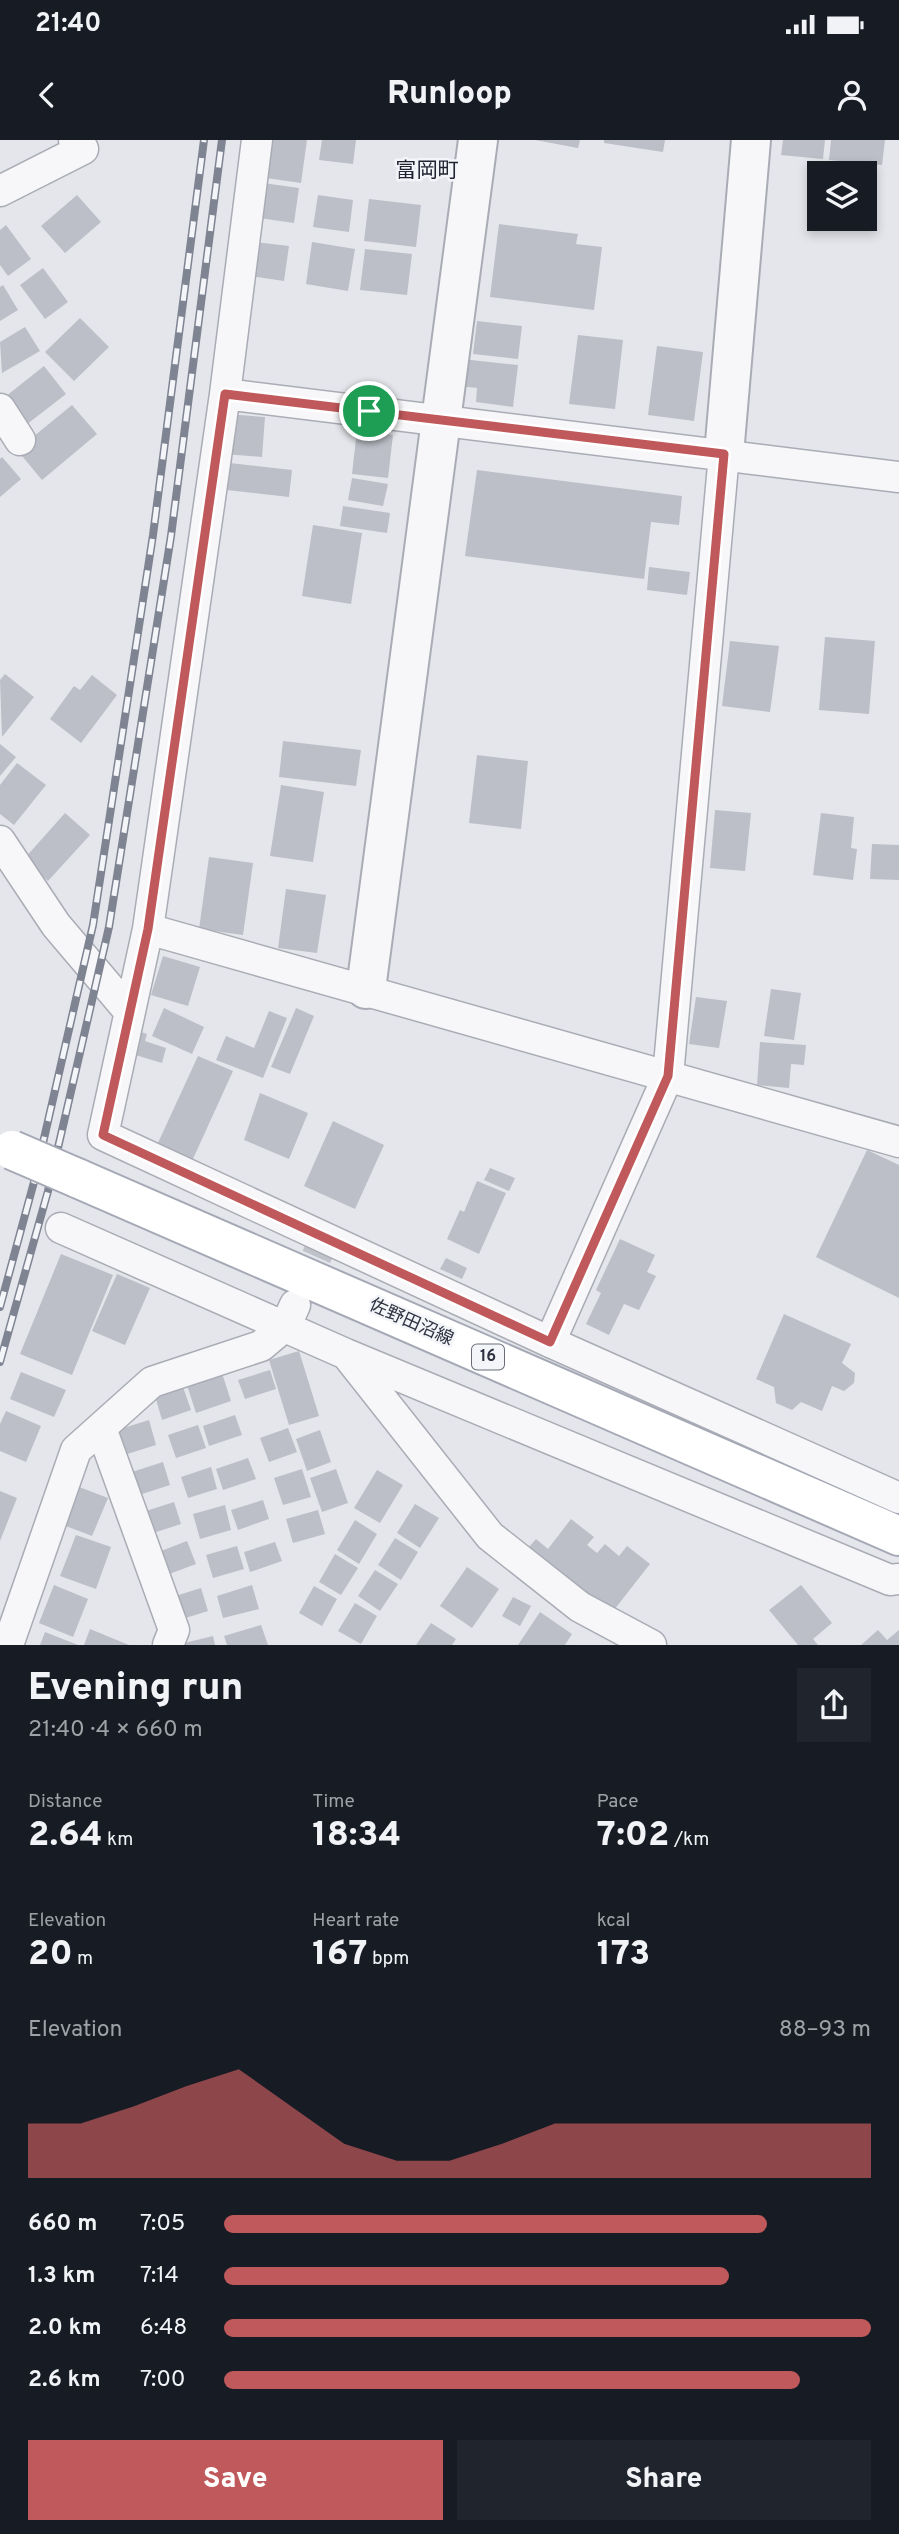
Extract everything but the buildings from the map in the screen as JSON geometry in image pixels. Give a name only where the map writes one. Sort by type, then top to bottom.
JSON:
[{"type":"main road","name":"佐野田沼線","points":[[6,1147],[899,1536]]},
{"type":"street","points":[[0,191],[83,149],[74,140]]},
{"type":"street","points":[[257,140],[225,394],[148,929],[128,1010],[103,1135],[323,1244],[899,1497]]},
{"type":"street","points":[[366,989],[478,140]]},
{"type":"street","points":[[550,1342],[668,1076],[751,140]]},
{"type":"street","points":[[225,394],[899,477]]},
{"type":"street","points":[[0,409],[20,440]]},
{"type":"street","points":[[0,841],[57,925],[128,1010]]},
{"type":"street","points":[[148,929],[899,1142]]},
{"type":"street","points":[[61,1228],[291,1315],[346,1354],[890,1580],[899,1579]]},
{"type":"street","points":[[8,1645],[76,1450],[152,1382],[261,1346],[291,1315]]},
{"type":"street","points":[[346,1354],[490,1536],[580,1607],[651,1645]]},
{"type":"street","points":[[101,1428],[174,1630],[168,1645]]},
{"type":"tunnel","points":[[298,1298],[319,1251]]},
{"type":"railway","points":[[0,1307],[34,1182],[93,925],[153,535],[204,140]]},
{"type":"railway","points":[[0,1362],[48,1191],[109,927],[171,536],[222,140]]},
{"type":"district","name":"富岡町","points":[[427,171]]},
{"type":"route","points":[[225,394],[369,411],[724,454],[668,1076],[550,1342],[103,1135],[128,1010],[148,929],[225,394]]}]
